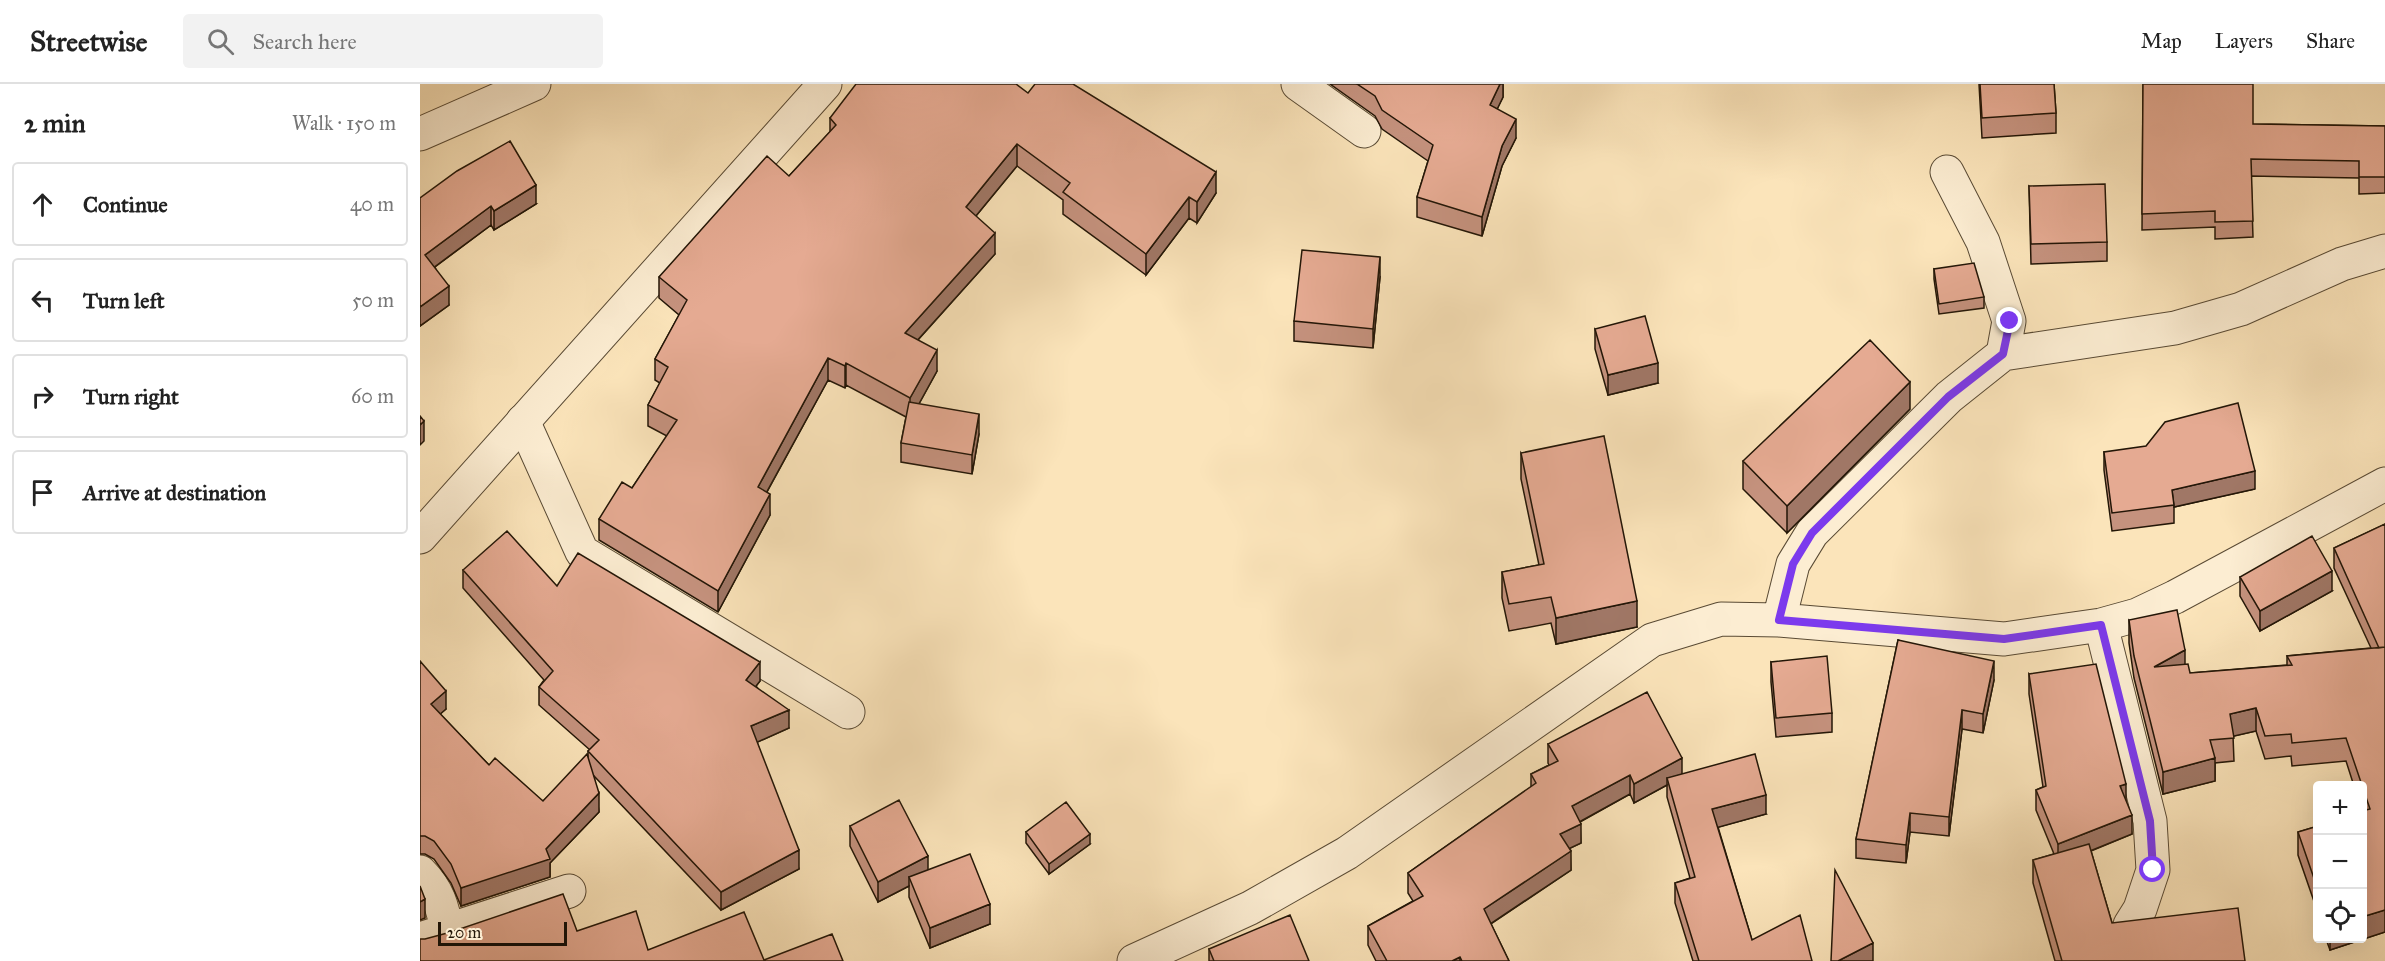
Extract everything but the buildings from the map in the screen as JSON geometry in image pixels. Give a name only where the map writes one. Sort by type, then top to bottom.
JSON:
[{"type":"street","points":[[420,134],[534,84]]},
{"type":"street","points":[[420,537],[825,84]]},
{"type":"street","points":[[1298,84],[1364,131]]},
{"type":"street","points":[[1947,172],[1983,242],[2010,321],[2003,354]]},
{"type":"street","points":[[1779,620],[1793,564],[1812,533],[1948,397],[2003,354],[2175,328],[2241,309],[2342,264],[2385,251]]},
{"type":"street","points":[[524,421],[582,552],[848,712]]},
{"type":"street","points":[[1134,961],[1250,908],[1347,854],[1652,640],[1721,619],[1779,620],[2004,639],[2101,625],[2137,615],[2175,597],[2385,484]]},
{"type":"street","points":[[2101,625],[2150,821],[2153,870],[2140,909],[2130,925]]},
{"type":"street","points":[[420,872],[435,887],[444,910],[433,936]]},
{"type":"street","points":[[433,936],[569,891]]},
{"type":"route","points":[[2010,321],[2003,354],[1948,397],[1812,533],[1793,564],[1779,620],[2004,639],[2101,625],[2150,821],[2153,870]]}]
